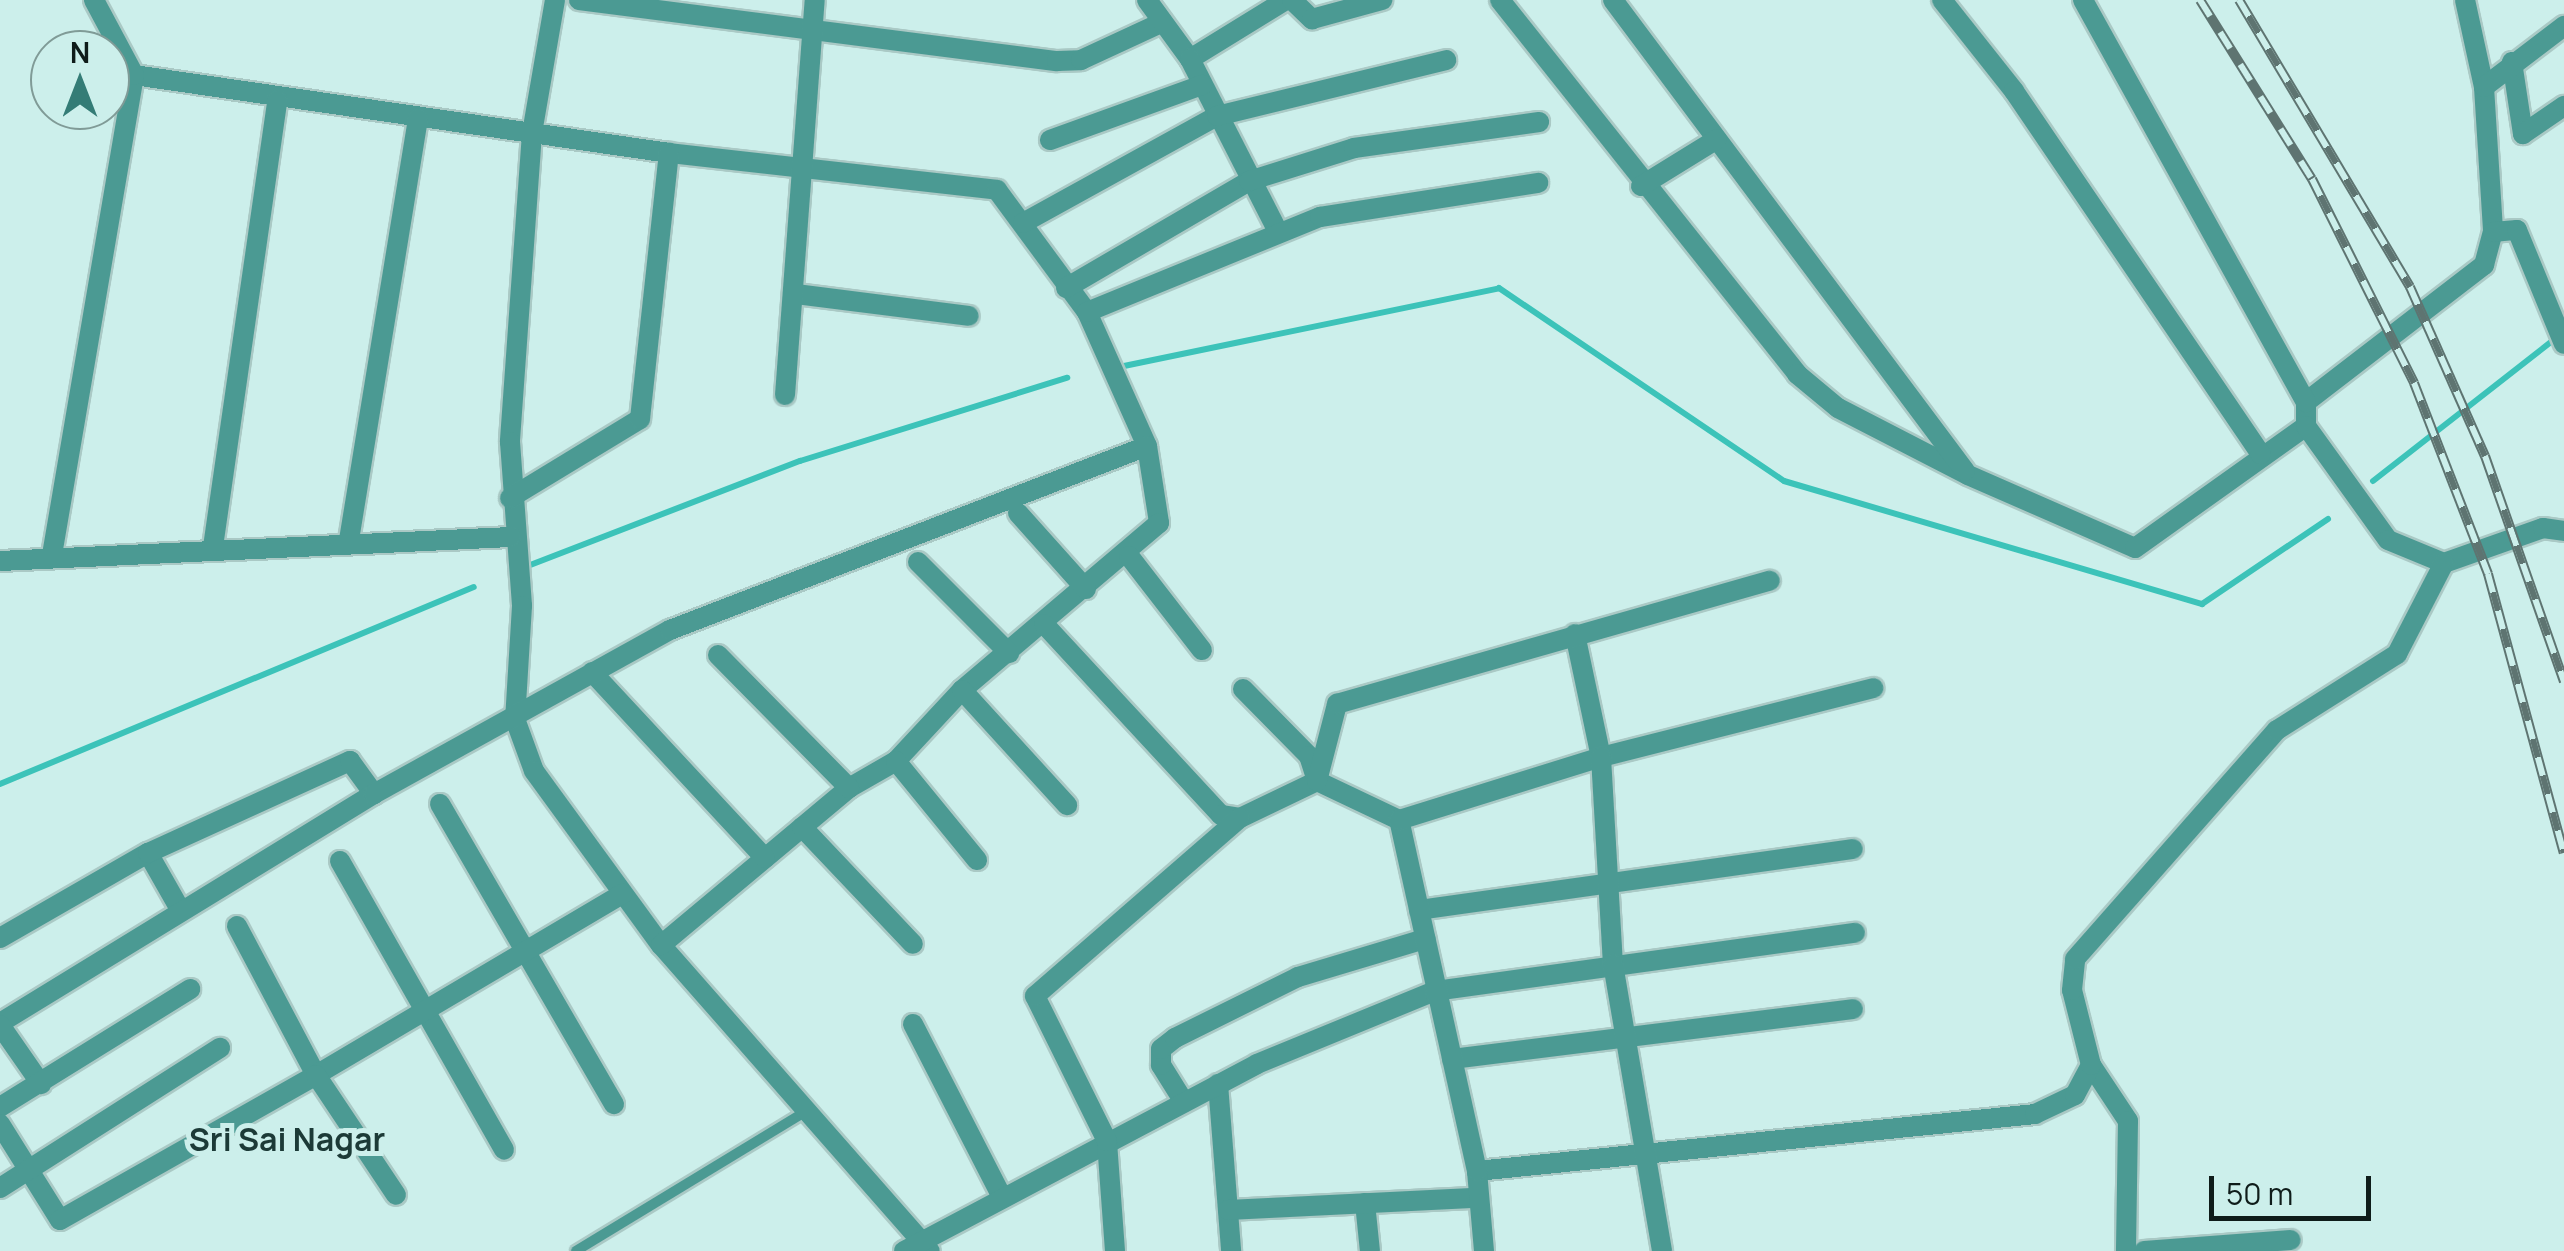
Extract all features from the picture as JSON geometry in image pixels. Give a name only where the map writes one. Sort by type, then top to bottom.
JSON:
[{"type":"street","points":[[52,555],[134,75],[94,0]]},
{"type":"street","points":[[555,0],[532,133],[510,498],[510,537],[522,606],[515,718],[534,771],[622,894],[917,1249],[1002,1197],[1218,1084],[1436,991],[1855,934]]},
{"type":"street","points":[[579,0],[1081,60],[1155,7],[1190,59],[1277,230]]},
{"type":"street","points":[[785,396],[796,294],[815,0]]},
{"type":"street","points":[[1190,59],[1289,0],[1312,19],[1382,0]]},
{"type":"street","points":[[1500,0],[1641,186],[1797,374],[1838,408],[1968,475],[2135,548],[2261,454],[2306,426]]},
{"type":"street","points":[[1613,0],[1968,475]]},
{"type":"street","points":[[1942,0],[2014,91],[2261,454]]},
{"type":"street","points":[[2083,0],[2306,402],[2306,426],[2388,540],[2444,563],[2543,528],[2564,531]]},
{"type":"street","points":[[2306,402],[2484,265],[2493,232],[2484,87],[2466,0]]},
{"type":"street","points":[[2484,87],[2564,26]]},
{"type":"street","points":[[1023,222],[1217,116],[1446,60]]},
{"type":"street","points":[[2512,62],[2523,134],[2564,106]]},
{"type":"street","points":[[134,75],[277,101],[668,154],[998,190],[1087,312],[1147,446],[1163,503],[1160,523],[1129,556],[962,690],[896,761],[850,788],[661,945]]},
{"type":"street","points":[[1050,140],[1202,85]]},
{"type":"street","points":[[213,548],[277,101]]},
{"type":"street","points":[[349,540],[418,118]]},
{"type":"street","points":[[1066,288],[1249,181],[1354,148],[1539,122]]},
{"type":"street","points":[[1641,186],[1717,139]]},
{"type":"street","points":[[510,498],[640,420],[668,154]]},
{"type":"street","points":[[1087,312],[1277,230],[1459,188],[1538,182]]},
{"type":"street","points":[[2493,232],[2517,230],[2564,344]]},
{"type":"street","points":[[796,294],[969,316]]},
{"type":"street","points":[[41,1084],[0,1024],[374,794],[670,630],[1147,446]]},
{"type":"street","points":[[1018,513],[1086,589]]},
{"type":"street","points":[[0,562],[52,555],[349,540],[510,537]]},
{"type":"street","points":[[1129,556],[1202,650]]},
{"type":"street","points":[[918,562],[1008,653]]},
{"type":"street","points":[[2126,1251],[2128,1121],[2092,1065],[2072,990],[2075,960],[2277,730],[2397,654],[2444,563]]},
{"type":"street","points":[[1115,1251],[1106,1141],[1035,996],[1240,818],[1317,781],[1337,704],[1770,581]]},
{"type":"street","points":[[1044,624],[1194,794],[1240,818]]},
{"type":"street","points":[[1575,634],[1601,757],[1612,886],[1613,964],[1642,1158],[1662,1251]]},
{"type":"street","points":[[718,654],[850,788]]},
{"type":"street","points":[[592,672],[766,858]]},
{"type":"street","points":[[1243,689],[1310,756],[1317,781],[1399,820],[1601,757],[1873,688]]},
{"type":"street","points":[[962,690],[1067,805]]},
{"type":"street","points":[[0,938],[148,853],[350,761],[374,794]]},
{"type":"street","points":[[896,761],[977,860]]},
{"type":"street","points":[[440,804],[614,1104]]},
{"type":"street","points":[[1399,820],[1478,1172],[1484,1251]]},
{"type":"street","points":[[802,828],[913,944]]},
{"type":"street","points":[[1419,910],[1853,850]]},
{"type":"street","points":[[148,853],[181,911]]},
{"type":"street","points":[[340,861],[504,1150]]},
{"type":"street","points":[[0,1124],[52,1216],[76,1216],[622,894]]},
{"type":"street","points":[[237,926],[316,1075],[396,1195]]},
{"type":"street","points":[[1184,1102],[1161,1066],[1161,1049],[1175,1038],[1298,977],[1425,939]]},
{"type":"street","points":[[0,1107],[190,989]]},
{"type":"street","points":[[1452,1059],[1853,1009]]},
{"type":"street","points":[[913,1024],[1002,1197]]},
{"type":"street","points":[[0,1188],[220,1048]]},
{"type":"street","points":[[1478,1172],[1642,1158],[2035,1114],[2075,1094],[2092,1065]]},
{"type":"street","points":[[1218,1084],[1231,1251]]},
{"type":"street","points":[[1228,1210],[1478,1198]]},
{"type":"street","points":[[1366,1203],[1370,1251]]},
{"type":"street","points":[[2144,1251],[2291,1240]]},
{"type":"lane","points":[[576,1251],[806,1111]]},
{"type":"waterway","points":[[1124,366],[1499,288],[1784,481],[2202,604],[2328,519]]},
{"type":"waterway","points":[[2373,481],[2557,337]]},
{"type":"waterway","points":[[525,567],[800,461],[1067,378]]},
{"type":"waterway","points":[[0,784],[474,587]]},
{"type":"railway","points":[[2200,0],[2312,179],[2414,383],[2488,574],[2564,853]]},
{"type":"railway","points":[[2239,0],[2410,287],[2485,456],[2564,682]]},
{"type":"district","name":"Sri Sai Nagar","points":[[287,1139]]}]
